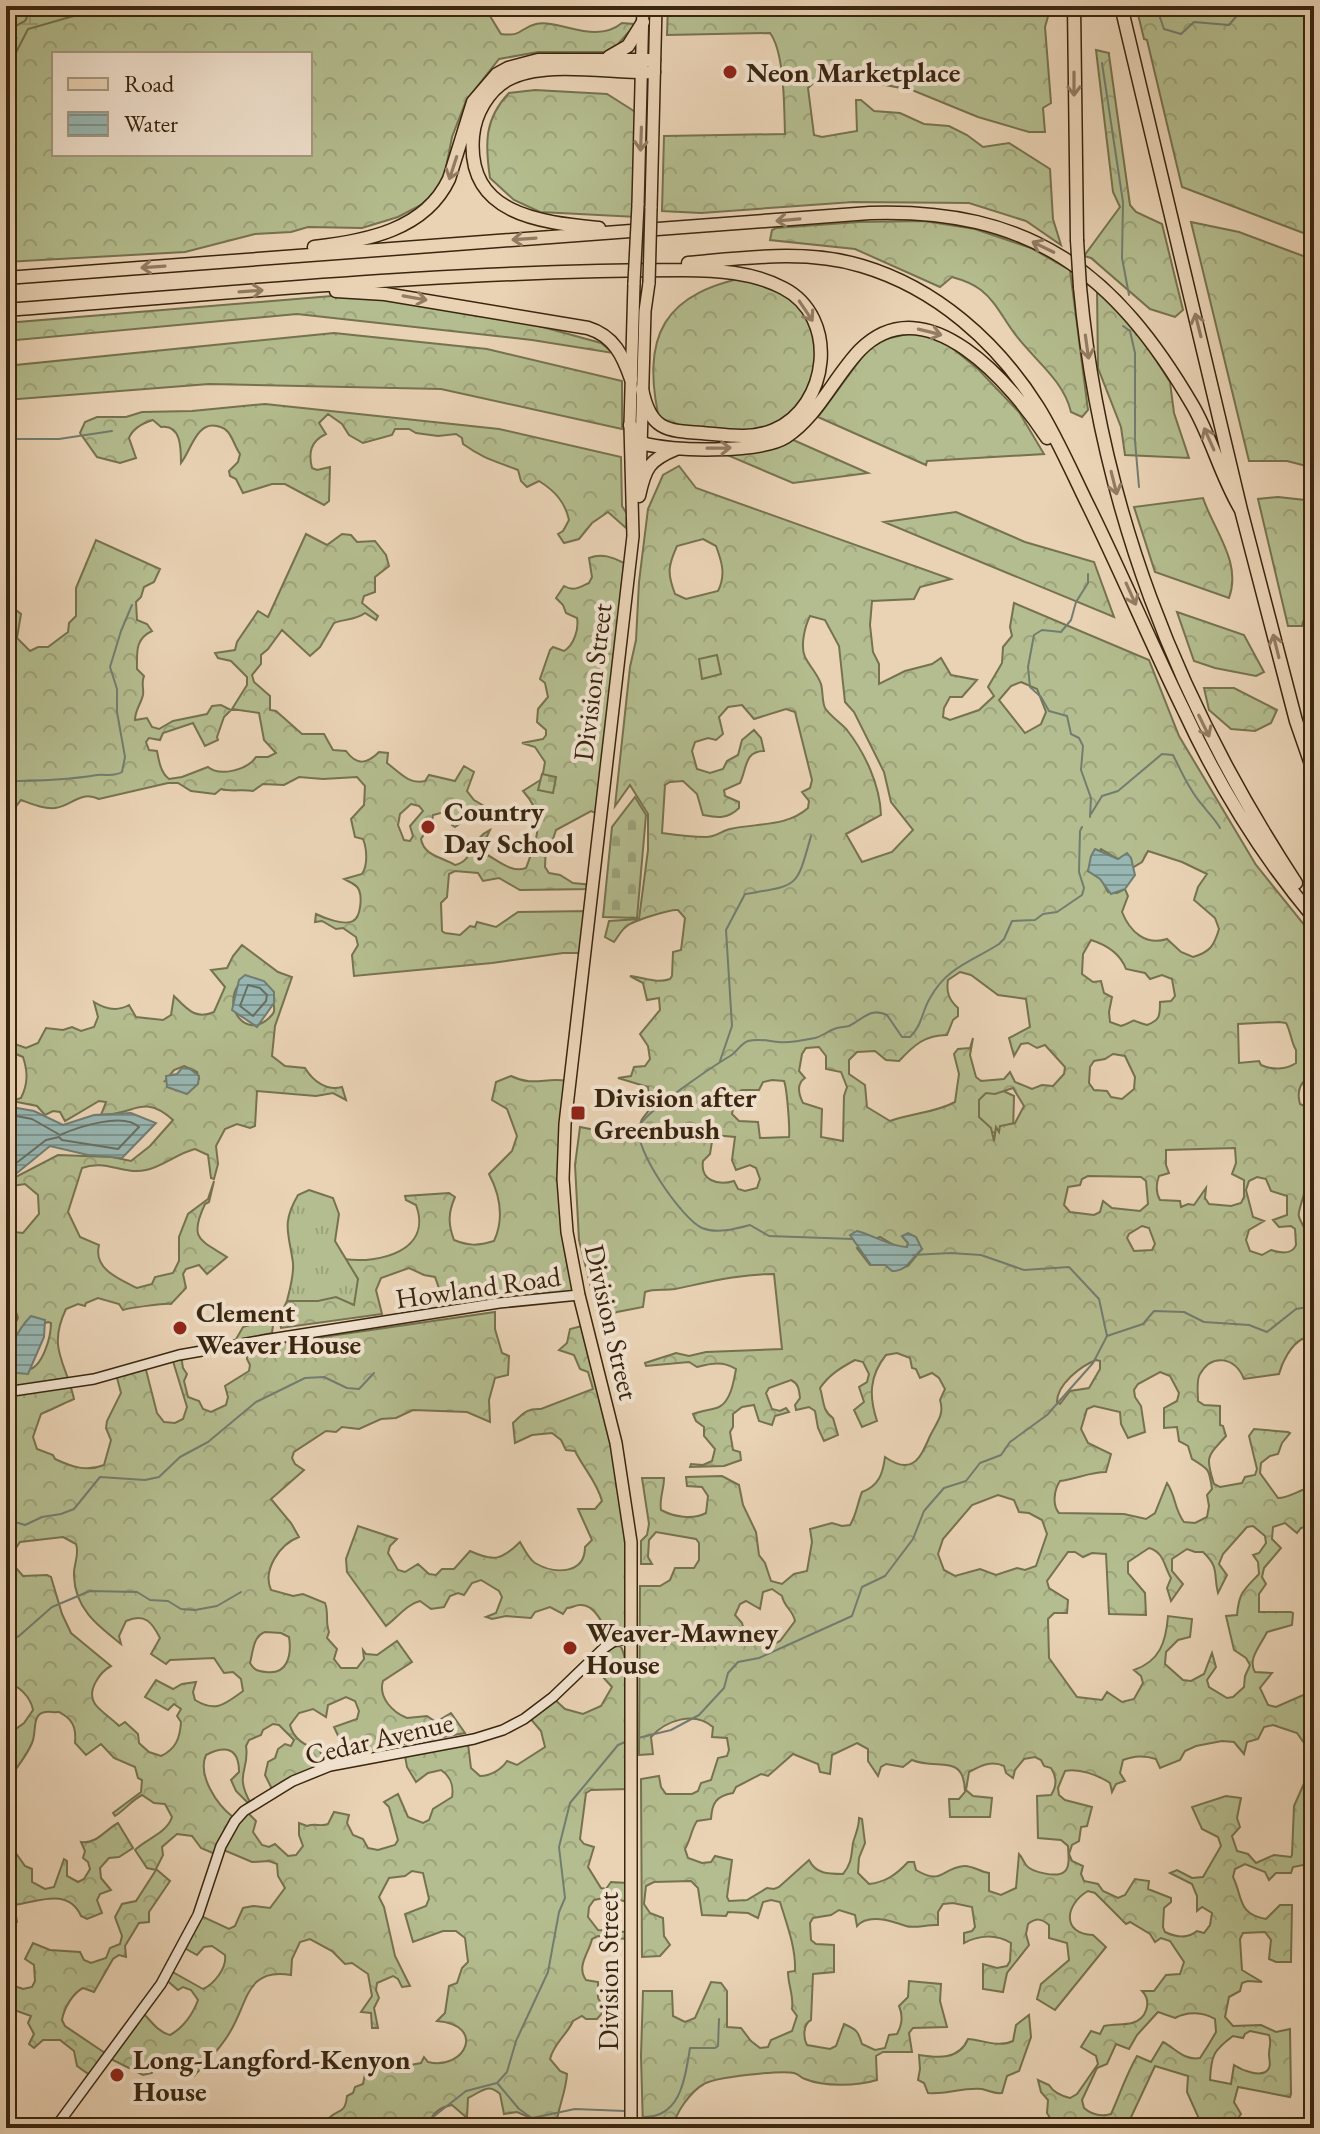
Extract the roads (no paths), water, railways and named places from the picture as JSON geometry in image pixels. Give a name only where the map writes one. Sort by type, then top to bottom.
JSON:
[{"type":"highway","points":[[1074,6],[1080,287],[1088,358],[1125,526],[1148,596],[1176,665],[1219,754],[1314,908]]},
{"type":"highway","points":[[1121,6],[1241,510],[1296,721],[1314,773]]},
{"type":"highway","points":[[606,59],[628,46],[643,22]]},
{"type":"highway","points":[[205,263],[345,243],[412,222],[444,190],[473,102],[497,74],[508,68],[538,60],[606,59],[648,66]]},
{"type":"highway","points":[[630,231],[555,224],[507,208],[496,200],[479,178],[474,163],[474,130],[489,95],[508,79],[558,70],[648,66]]},
{"type":"highway","points":[[6,278],[858,214],[907,213],[981,224],[1039,245],[1072,263],[1102,285],[1146,332],[1192,405],[1228,489],[1241,510]]},
{"type":"highway","points":[[629,270],[798,256],[840,260],[897,279],[949,309],[1002,359],[1039,408],[1214,769],[1262,848],[1314,918]]},
{"type":"highway","points":[[6,310],[462,275],[707,270],[764,280],[786,289],[803,305],[814,322],[822,360],[820,375],[800,411],[776,430],[750,436],[675,432],[664,428],[651,416],[642,389]]},
{"type":"highway","points":[[310,287],[385,294],[599,331],[622,355],[631,379]]},
{"type":"highway","points":[[630,425],[642,443],[677,449],[752,448],[782,440],[800,427],[862,348],[880,336],[897,330],[928,330],[945,336],[1009,386],[1038,424],[1085,499]]},
{"type":"highway","points":[[639,496],[647,467],[657,458],[677,449]]},
{"type":"main road","name":"Division Street","points":[[631,2128],[631,1542],[625,1488],[567,1232],[563,1179],[565,1124],[639,496],[651,208],[648,66],[643,6]]},
{"type":"main road","name":"Division Street","points":[[633,529],[630,425],[634,283],[648,66],[656,6]]},
{"type":"street","name":"Howland Road","points":[[6,1392],[94,1379],[179,1355],[239,1344],[499,1303],[579,1295]]},
{"type":"street","name":"Cedar Avenue","points":[[55,2128],[168,1973],[198,1915],[221,1846],[244,1811],[293,1781],[330,1766],[474,1739],[503,1730],[538,1709],[614,1641],[632,1638]]},
{"type":"water","points":[[1095,849],[1118,859],[1127,853],[1131,858],[1135,875],[1125,889],[1111,894],[1100,879],[1088,871]]},
{"type":"water","points":[[245,975],[264,981],[274,992],[274,1003],[257,1027],[232,1010],[239,980]]},
{"type":"water","points":[[182,1068],[190,1069],[199,1076],[198,1084],[187,1094],[167,1087],[166,1076],[177,1074]]},
{"type":"water","points":[[6,1106],[34,1111],[63,1125],[94,1115],[131,1113],[156,1123],[122,1158],[88,1155],[50,1146],[6,1182]]},
{"type":"water","points":[[857,1231],[907,1247],[908,1243],[902,1236],[908,1233],[916,1237],[922,1249],[906,1266],[892,1271],[885,1265],[871,1265],[850,1235]]},
{"type":"water","points":[[31,1316],[45,1320],[44,1337],[28,1374],[6,1372],[14,1341]]},
{"type":"waterway","points":[[1156,6],[1164,29],[1181,34],[1194,22],[1229,25],[1245,6]]},
{"type":"waterway","points":[[1102,63],[1123,202],[1122,258],[1129,295]]},
{"type":"waterway","points":[[1123,326],[1130,331],[1135,353],[1135,441],[1139,487]]},
{"type":"waterway","points":[[6,439],[59,439],[112,431]]},
{"type":"waterway","points":[[1088,574],[1088,583],[1076,602],[1071,620],[1061,632],[1042,630],[1034,635],[1028,667],[1030,687],[1041,697],[1049,711],[1067,716],[1071,734],[1079,738],[1083,746],[1081,770],[1091,798],[1090,817]]},
{"type":"waterway","points":[[6,781],[63,779],[122,772],[125,757],[117,712],[117,689],[110,667],[132,605]]},
{"type":"waterway","points":[[1091,814],[1102,796],[1118,791],[1162,754],[1173,755],[1195,796],[1220,828]]},
{"type":"waterway","points":[[853,1239],[769,1236],[750,1225],[720,1231],[702,1228],[672,1198],[651,1166],[639,1137],[639,1127],[666,1101],[748,1041],[787,1042],[815,1038],[876,1012],[887,1015],[902,1037],[910,1037],[930,998],[944,979],[999,944],[1012,921],[1035,920],[1043,914],[1057,912],[1082,895],[1084,888],[1079,872],[1082,827]]},
{"type":"waterway","points":[[720,1061],[732,1026],[726,930],[745,894],[776,889],[793,882],[802,866],[811,836]]},
{"type":"waterway","points":[[913,1255],[981,1255],[1024,1270],[1069,1267],[1099,1299],[1107,1336]]},
{"type":"waterway","points":[[638,1738],[671,1730],[699,1715],[724,1688],[728,1673],[738,1662],[759,1658],[852,1616],[862,1587],[885,1576],[913,1539],[924,1511],[944,1488],[966,1481],[980,1463],[1001,1455],[1010,1442],[1047,1415],[1093,1363],[1107,1336],[1143,1324],[1154,1311],[1184,1312],[1204,1322],[1249,1325],[1267,1332],[1296,1309],[1314,1306]]},
{"type":"waterway","points":[[6,1511],[15,1522],[25,1525],[42,1517],[61,1514],[74,1509],[100,1477],[145,1480],[159,1477],[180,1457],[208,1442],[256,1402],[305,1378],[324,1377],[347,1388],[359,1389],[374,1373]]},
{"type":"waterway","points":[[6,1643],[19,1636],[52,1607],[90,1591],[137,1592],[150,1600],[168,1601],[181,1609],[195,1610],[217,1606],[241,1592]]},
{"type":"waterway","points":[[419,2128],[466,2091],[497,2083],[507,2072],[516,2041],[548,1972],[559,1912],[565,1898],[559,1847],[570,1803],[618,1745],[625,1742]]},
{"type":"waterway","points":[[643,2117],[656,2116],[673,2104],[683,2083],[690,2048],[718,2046],[719,2019]]},
{"type":"waterway","points":[[498,2084],[519,2109],[532,2118],[575,2109],[625,2111]]},
{"type":"place","name":"Neon Marketplace","points":[[730,72]]},
{"type":"place","name":"Country Day School","points":[[428,827]]},
{"type":"place","name":"Division after Greenbush","points":[[578,1113]]},
{"type":"place","name":"Clement Weaver House","points":[[180,1328]]},
{"type":"place","name":"Weaver-Mawney House","points":[[570,1648]]},
{"type":"place","name":"Long-Langford-Kenyon House","points":[[117,2075]]}]
